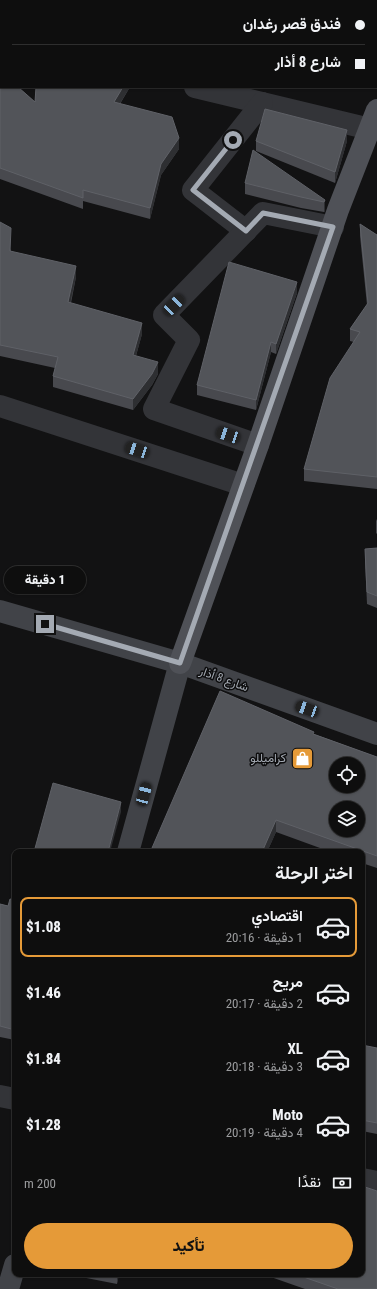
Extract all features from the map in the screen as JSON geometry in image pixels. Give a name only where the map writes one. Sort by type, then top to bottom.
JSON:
[{"type":"main road","points":[[129,849],[180,663],[258,445],[333,227],[374,119]]},
{"type":"main road","name":"شارع 8 أذار","points":[[0,611],[180,663],[377,734]]},
{"type":"main road","points":[[8,1289],[12,1275]]},
{"type":"street","points":[[199,88],[262,103],[374,119]]},
{"type":"street","points":[[246,231],[193,190],[262,103]]},
{"type":"street","points":[[258,445],[154,409],[189,340],[164,315],[263,213],[333,227]]},
{"type":"street","points":[[0,406],[243,484]]},
{"type":"street","points":[[0,1096],[12,1098]]},
{"type":"street","points":[[365,1180],[377,1182]]},
{"type":"building","points":[[0,88],[19,88],[35,102],[36,88],[122,88],[114,102],[172,117],[179,138],[161,164],[150,208],[83,190],[83,198],[0,168]]},
{"type":"building","points":[[265,109],[347,130],[335,172],[256,141]]},
{"type":"building","points":[[253,150],[325,200],[324,202],[245,183]]},
{"type":"building","points":[[0,222],[11,228],[10,251],[76,266],[68,302],[142,323],[133,355],[158,362],[152,374],[133,399],[53,376],[58,357],[0,345]]},
{"type":"building","points":[[360,224],[377,235],[377,477],[304,469],[330,378],[360,332],[350,329],[368,303]]},
{"type":"building","points":[[229,262],[297,282],[276,344],[271,342],[256,400],[197,385]]},
{"type":"building","points":[[377,548],[377,596],[367,592],[365,549]]},
{"type":"building","points":[[220,691],[314,732],[313,734],[377,757],[377,856],[365,852],[365,849],[357,849],[276,820],[263,849],[152,848]]},
{"type":"building","points":[[53,783],[121,802],[109,849],[35,849]]},
{"type":"building","points":[[10,899],[12,899],[12,1029],[0,1026],[0,904],[8,906]]},
{"type":"building","points":[[365,1046],[377,1048],[377,1123],[365,1121]]},
{"type":"building","points":[[365,1187],[377,1191],[377,1289],[338,1289],[304,1277],[365,1277]]},
{"type":"place","name":"كراميللو","points":[[302,758]]},
{"type":"route","points":[[45,624],[180,663],[333,227],[263,213],[246,231],[193,190],[233,140]]}]
